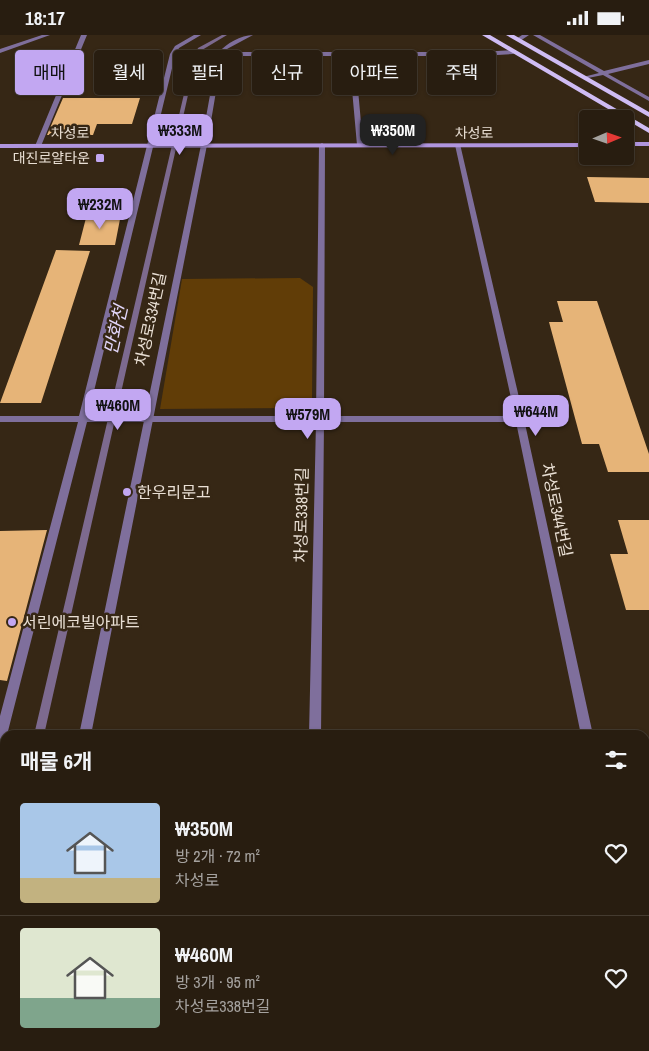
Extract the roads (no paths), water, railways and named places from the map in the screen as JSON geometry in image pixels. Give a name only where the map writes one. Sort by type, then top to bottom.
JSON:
[{"type":"main road","points":[[486,35],[649,131]]},
{"type":"main road","points":[[509,35],[649,115]]},
{"type":"main road","points":[[634,145],[649,144]]},
{"type":"main road","name":"차성로","points":[[0,146],[579,145]]},
{"type":"street","points":[[0,51],[47,35]]},
{"type":"street","name":"차성로","points":[[38,146],[84,35]]},
{"type":"street","points":[[175,50],[176,47],[198,35]]},
{"type":"street","points":[[224,50],[250,35]]},
{"type":"street","points":[[518,40],[526,35]]},
{"type":"street","points":[[536,35],[649,99]]},
{"type":"street","points":[[417,54],[513,52]]},
{"type":"street","points":[[2,730],[173,54]]},
{"type":"street","points":[[242,54],[332,54]]},
{"type":"street","points":[[585,78],[649,62]]},
{"type":"street","name":"차성로334번길","points":[[86,730],[211,95]]},
{"type":"street","points":[[356,95],[360,145]]},
{"type":"street","name":"차성로338번길","points":[[315,730],[322,145]]},
{"type":"street","name":"차성로344번길","points":[[458,145],[520,419],[586,730]]},
{"type":"street","points":[[0,419],[520,419]]},
{"type":"waterway","name":"만화천","points":[[40,730],[193,64],[200,49],[225,35]]},
{"type":"place","name":"대진로얄타운","points":[[100,158]]},
{"type":"place","name":"한우리문고","points":[[127,492]]},
{"type":"place","name":"서린에코빌아파트","points":[[12,622]]}]
